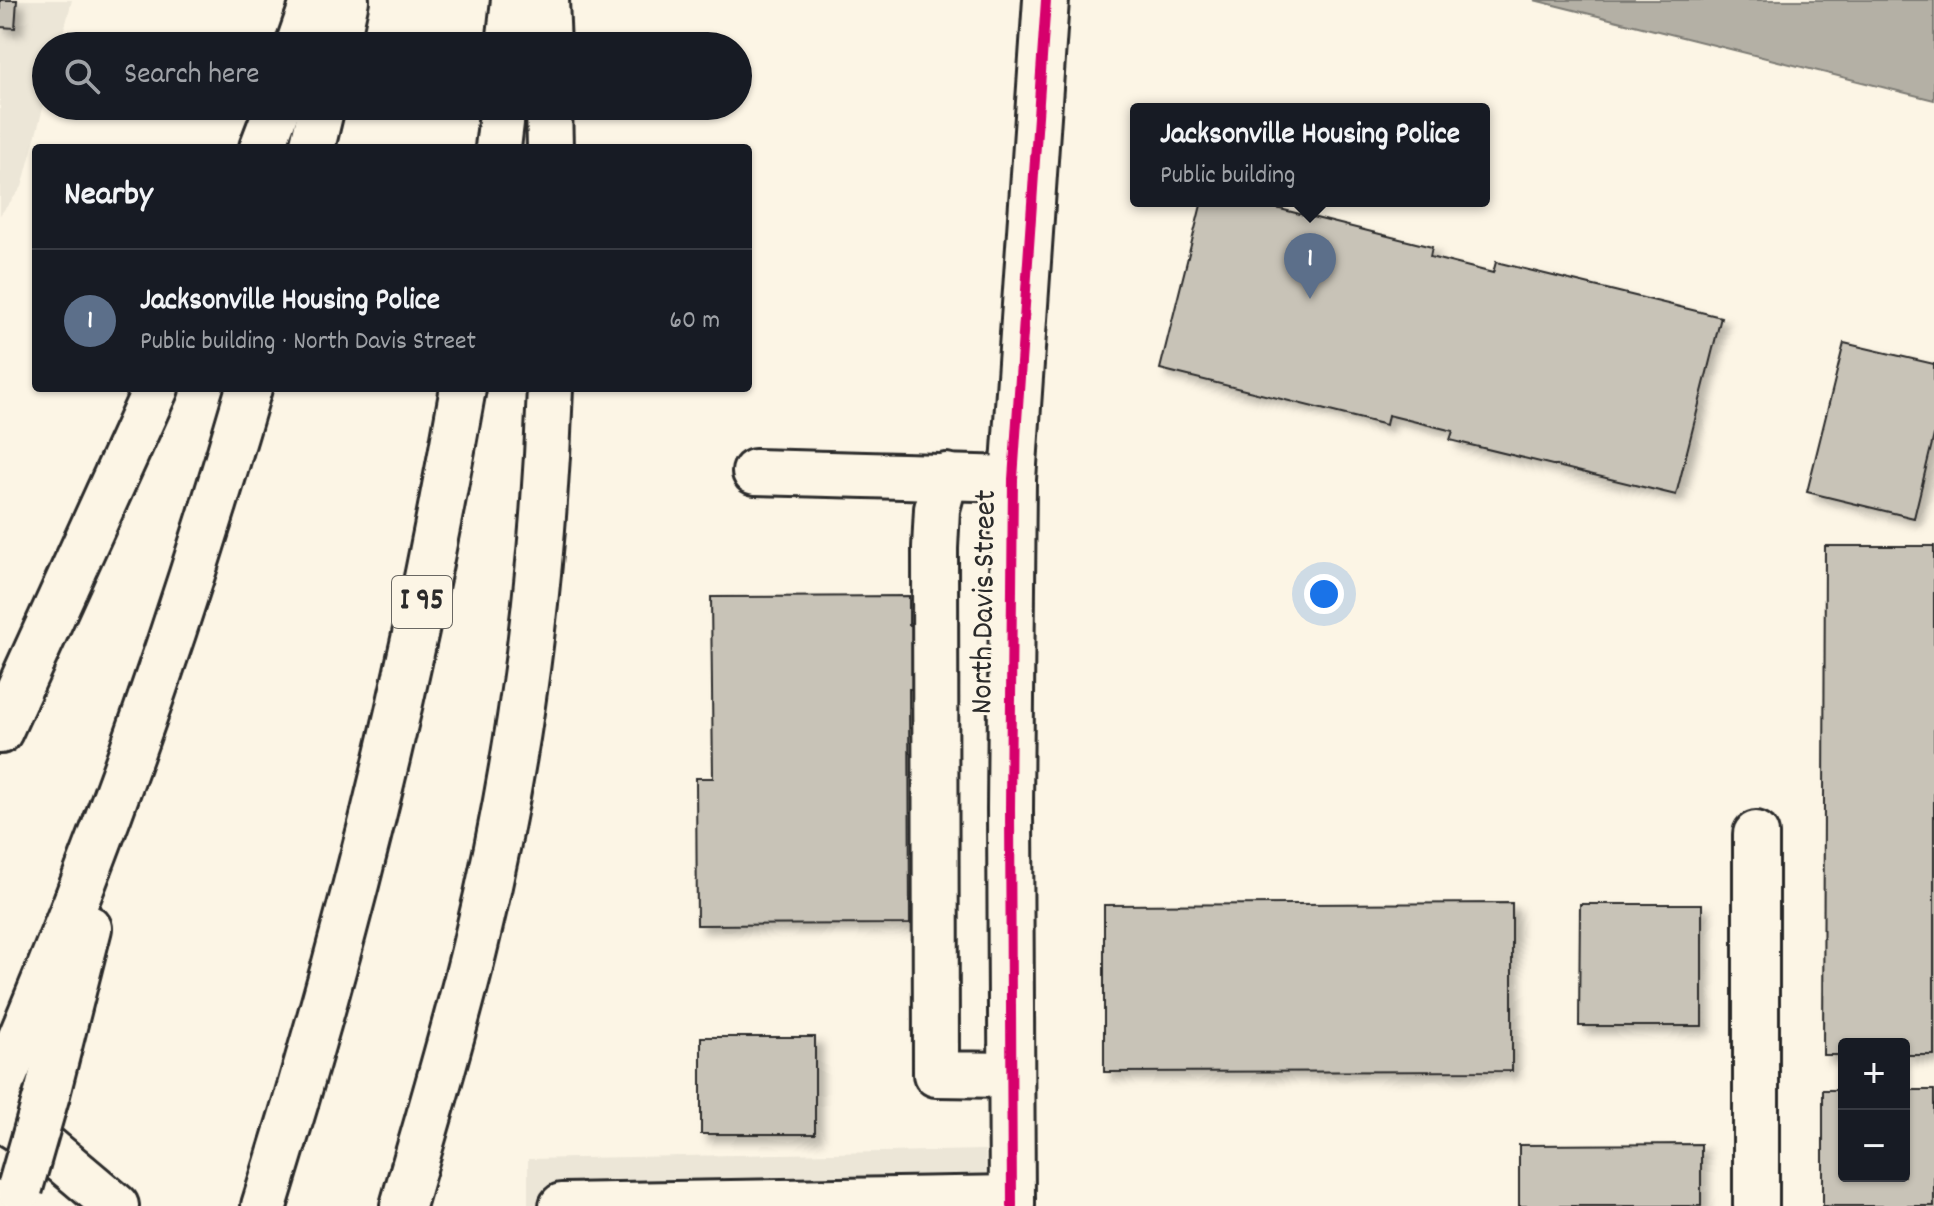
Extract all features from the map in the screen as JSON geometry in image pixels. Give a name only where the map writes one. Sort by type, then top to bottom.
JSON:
[{"type":"main road","points":[[303,32],[314,0]]},
{"type":"main road","points":[[339,32],[346,0]]},
{"type":"main road","points":[[511,32],[514,0]]},
{"type":"main road","points":[[546,0],[547,32]]},
{"type":"main road","name":"North Davis Street","points":[[1012,1202],[1013,479],[1046,0]]},
{"type":"main road","points":[[264,144],[273,120]]},
{"type":"main road","points":[[313,144],[319,120]]},
{"type":"main road","points":[[498,144],[501,120]]},
{"type":"main road","points":[[549,120],[550,144]]},
{"type":"main road","points":[[0,731],[154,392]]},
{"type":"main road","points":[[5,1074],[131,758],[178,619],[248,392]]},
{"type":"main road","name":"I 95","points":[[264,1206],[313,1044],[375,815],[426,586],[462,392]]},
{"type":"main road","points":[[403,1206],[463,995],[500,832],[531,632],[545,500],[550,392]]},
{"type":"main road","points":[[755,472],[1013,479]]},
{"type":"main road","points":[[946,476],[937,509],[935,548],[936,1074],[1011,1075]]},
{"type":"main road","points":[[18,1197],[47,1094],[131,758]]},
{"type":"main road","points":[[1756,834],[1756,1206]]},
{"type":"main road","points":[[0,1108],[16,1128],[116,1206]]},
{"type":"main road","points":[[562,1206],[1012,1202]]},
{"type":"shaded area","points":[[0,0],[72,0],[64,32],[32,32],[32,120],[40,120],[22,187],[0,215]]},
{"type":"shaded area","points":[[1534,0],[1934,0],[1934,100]]},
{"type":"shaded area","points":[[985,1150],[987,1206],[528,1206],[528,1159]]},
{"type":"building","points":[[0,0],[17,0],[15,28],[0,27]]},
{"type":"building","points":[[1200,207],[1272,207],[1432,247],[1430,257],[1493,273],[1496,262],[1721,317],[1676,495],[1450,440],[1453,431],[1388,415],[1386,425],[1160,369]]},
{"type":"building","points":[[1844,343],[1934,364],[1934,435],[1914,518],[1807,492]]},
{"type":"building","points":[[1825,546],[1934,546],[1934,1055],[1910,1055],[1910,1038],[1838,1038],[1838,1055],[1823,1055]]},
{"type":"building","points":[[909,596],[909,625],[932,624],[933,689],[909,689],[910,924],[697,925],[696,778],[713,778],[711,597]]},
{"type":"building","points":[[1512,903],[1512,1071],[1104,1072],[1104,905]]},
{"type":"building","points":[[1580,904],[1702,904],[1702,1026],[1579,1026]]},
{"type":"building","points":[[701,1037],[815,1037],[815,1134],[701,1134]]},
{"type":"building","points":[[1823,1090],[1838,1090],[1838,1182],[1910,1182],[1910,1090],[1934,1090],[1934,1206],[1823,1206]]},
{"type":"building","points":[[1701,1144],[1701,1206],[1519,1206],[1519,1145]]},
{"type":"cycle path","points":[[1012,1206],[1010,809],[1013,479],[1046,0]]},
{"type":"place","name":"Jacksonville Housing Police","points":[[1310,299]]}]
